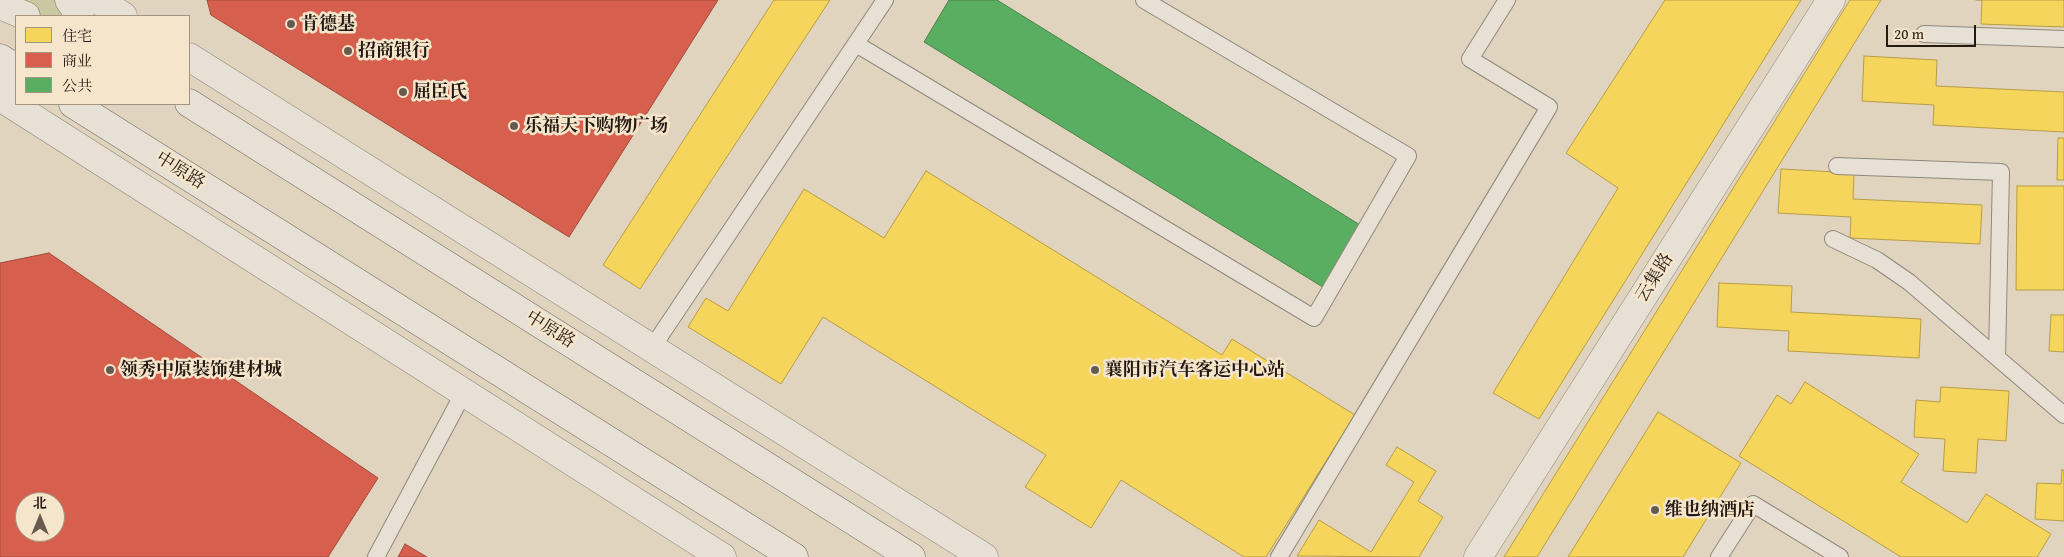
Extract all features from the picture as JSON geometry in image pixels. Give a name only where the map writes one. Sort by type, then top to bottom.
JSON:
[{"type":"street","points":[[69,0],[79,15]]},
{"type":"street","points":[[98,0],[121,15]]},
{"type":"street","name":"云集路","points":[[1478,557],[1831,0]]},
{"type":"street","points":[[0,5],[24,15]]},
{"type":"street","points":[[0,58],[15,67]]},
{"type":"street","points":[[190,58],[984,557]]},
{"type":"street","points":[[0,87],[15,88]]},
{"type":"street","points":[[0,97],[722,557]]},
{"type":"street","name":"中原路","points":[[75,105],[794,557]]},
{"type":"street","name":"中原路","points":[[190,105],[911,557]]},
{"type":"lane","points":[[652,348],[886,0]]},
{"type":"lane","points":[[856,44],[1314,318],[1408,156],[1144,0]]},
{"type":"lane","points":[[1279,557],[1549,106],[1470,59],[1504,1]]},
{"type":"lane","points":[[1924,34],[2064,40]]},
{"type":"lane","points":[[1837,166],[2001,172],[1997,357]]},
{"type":"lane","points":[[1833,240],[1878,260],[1909,282],[2064,414]]},
{"type":"lane","points":[[376,557],[464,392]]},
{"type":"lane","points":[[1719,557],[1753,504],[1840,557]]},
{"type":"green space","points":[[0,0],[69,0],[79,15],[24,15]]},
{"type":"building: 住宅","points":[[774,0],[830,0],[640,289],[603,265]]},
{"type":"building: 住宅","points":[[1665,0],[1801,0],[1539,419],[1493,393],[1618,188],[1566,153]]},
{"type":"building: 住宅","points":[[1850,0],[1881,0],[1537,557],[1504,557]]},
{"type":"building: 住宅","points":[[1982,0],[2064,0],[2064,27],[1981,24]]},
{"type":"building: 住宅","points":[[1864,56],[1937,60],[1936,86],[2064,92],[2064,132],[1933,125],[1934,105],[1862,101]]},
{"type":"building: 住宅","points":[[2058,138],[2064,138],[2064,180],[2057,180]]},
{"type":"building: 住宅","points":[[1781,169],[1854,173],[1853,199],[1982,205],[1980,244],[1850,238],[1851,217],[1778,213]]},
{"type":"building: 住宅","name":"襄阳市汽车客运中心站","points":[[926,171],[1222,355],[1232,339],[1355,415],[1266,557],[1244,557],[1121,480],[1091,528],[1025,487],[1046,455],[823,317],[781,384],[688,327],[706,298],[728,311],[804,189],[884,238]]},
{"type":"building: 住宅","points":[[2017,186],[2064,186],[2064,290],[2016,290]]},
{"type":"building: 住宅","points":[[1719,283],[1792,286],[1791,312],[1921,319],[1919,358],[1788,351],[1789,331],[1717,327]]},
{"type":"building: 住宅","points":[[2051,315],[2064,315],[2064,352],[2049,351]]},
{"type":"building: 住宅","points":[[1805,382],[1919,454],[1901,482],[1967,523],[1986,494],[2051,534],[2037,557],[1901,557],[1739,456],[1777,395],[1791,404]]},
{"type":"building: 住宅","points":[[1941,387],[2009,391],[2006,441],[1978,439],[1976,473],[1943,471],[1945,439],[1914,437],[1916,400],[1940,402]]},
{"type":"building: 住宅","name":"维也纳酒店","points":[[1658,412],[1741,463],[1683,557],[1568,557]]},
{"type":"building: 住宅","points":[[1397,447],[1436,471],[1418,501],[1443,517],[1419,557],[1297,556],[1319,520],[1371,552],[1414,482],[1386,465]]},
{"type":"building: 住宅","points":[[2062,470],[2064,470],[2064,521],[2035,519],[2037,483],[2061,484]]},
{"type":"building: 商业","name":"乐福天下购物广场","points":[[207,0],[718,0],[569,237],[211,15]]},
{"type":"building: 商业","name":"领秀中原装饰建材城","points":[[49,253],[378,478],[328,557],[0,557],[0,263]]},
{"type":"building: 商业","points":[[405,544],[427,557],[398,557]]},
{"type":"building: 公共","points":[[949,0],[997,0],[1365,228],[1326,289],[924,42]]},
{"type":"place","name":"肯德基","points":[[291,24]]},
{"type":"place","name":"招商银行","points":[[348,51]]},
{"type":"place","name":"屈臣氏","points":[[403,92]]},
{"type":"place","name":"乐福天下购物广场","points":[[514,126]]},
{"type":"place","name":"领秀中原装饰建材城","points":[[110,370]]},
{"type":"place","name":"襄阳市汽车客运中心站","points":[[1095,370]]},
{"type":"place","name":"维也纳酒店","points":[[1655,510]]}]
